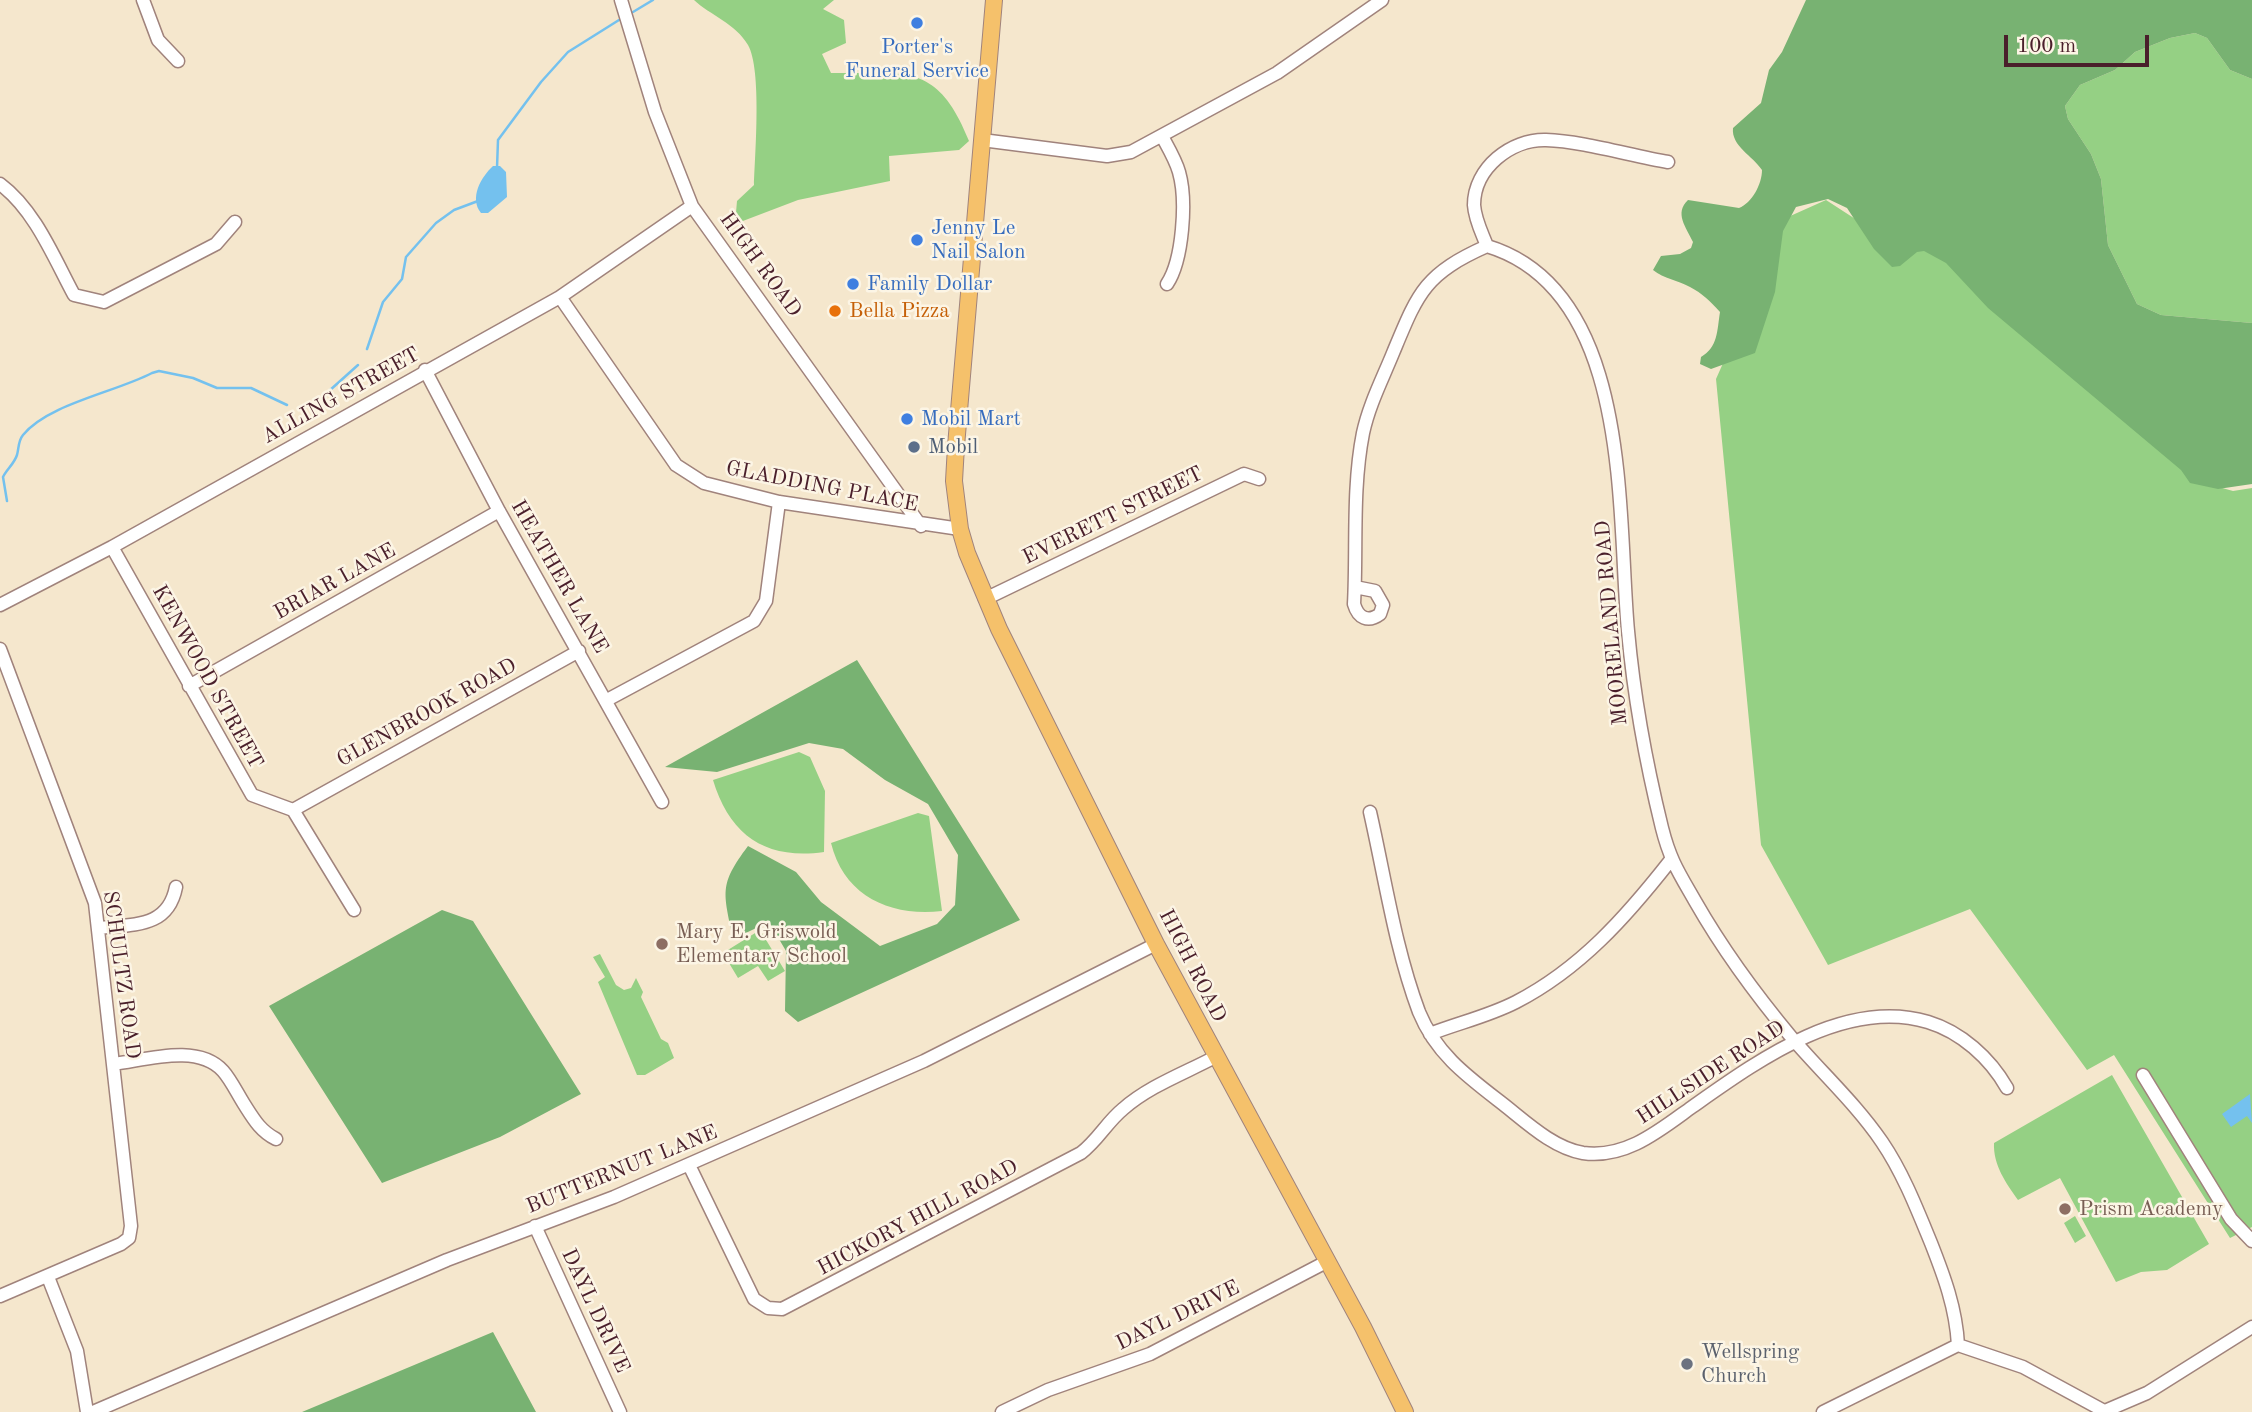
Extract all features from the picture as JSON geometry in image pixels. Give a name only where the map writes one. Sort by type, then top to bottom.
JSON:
[{"type":"main road","name":"HIGH ROAD","points":[[994,0],[956,446],[954,481],[960,529],[985,599],[1156,944],[1328,1261],[1405,1412]]},
{"type":"street","points":[[143,0],[158,40],[178,61]]},
{"type":"street","name":"HIGH ROAD","points":[[621,0],[655,112],[692,206],[921,526]]},
{"type":"street","points":[[982,140],[1107,156],[1131,152],[1163,138],[1277,74],[1382,0]]},
{"type":"street","points":[[1163,138],[1179,170],[1182,187],[1179,255],[1175,271],[1167,284]]},
{"type":"street","points":[[1355,587],[1359,464],[1369,410],[1408,316],[1429,281],[1465,256],[1487,246],[1477,221],[1475,197],[1492,163],[1514,147],[1548,140],[1668,162]]},
{"type":"street","points":[[0,184],[15,195],[37,227],[74,295],[104,302],[216,244],[235,222]]},
{"type":"street","name":"ALLING STREET","points":[[0,605],[113,547],[559,297],[692,206]]},
{"type":"street","name":"MOORELAND ROAD","points":[[1487,246],[1515,258],[1539,273],[1557,292],[1586,344],[1600,383],[1618,464],[1628,630],[1639,725],[1670,862],[1746,980],[1883,1143],[1907,1188],[1957,1315],[1958,1345]]},
{"type":"street","name":"GLADDING PLACE","points":[[559,297],[676,465],[704,483],[779,502],[921,526],[960,529]]},
{"type":"street","name":"HEATHER LANE","points":[[425,370],[499,511],[607,700],[641,769],[662,802]]},
{"type":"street","name":"EVERETT STREET","points":[[985,599],[1244,474],[1259,478]]},
{"type":"street","points":[[607,700],[754,621],[766,601],[779,502]]},
{"type":"street","name":"BRIAR LANE","points":[[189,686],[499,511]]},
{"type":"street","name":"KENWOOD STREET","points":[[113,547],[252,795],[293,810]]},
{"type":"street","name":"SCHULTZ ROAD","points":[[0,649],[88,880],[99,928],[131,1226],[129,1238],[107,1252],[48,1277]]},
{"type":"street","name":"GLENBROOK ROAD","points":[[293,810],[579,651]]},
{"type":"street","points":[[293,810],[354,910]]},
{"type":"street","name":"HILLSIDE ROAD","points":[[1370,812],[1402,954],[1419,1012],[1430,1034],[1440,1052],[1546,1138],[1583,1153],[1617,1151],[1648,1139],[1794,1040],[1876,1018],[1915,1018],[1940,1026],[1960,1037],[1998,1072],[2007,1088]]},
{"type":"street","points":[[1430,1034],[1514,1003],[1559,976],[1600,943],[1670,862]]},
{"type":"street","points":[[99,928],[142,922],[162,915],[172,905],[176,887]]},
{"type":"street","name":"BUTTERNUT LANE","points":[[93,1412],[447,1260],[689,1165],[984,1034],[1156,944]]},
{"type":"street","points":[[114,1064],[178,1056],[198,1057],[213,1063],[224,1072],[257,1125],[276,1139]]},
{"type":"street","name":"HICKORY HILL ROAD","points":[[689,1165],[754,1299],[768,1308],[782,1310],[1081,1153],[1096,1142],[1121,1110],[1137,1098],[1215,1057]]},
{"type":"street","points":[[2143,1075],[2231,1219],[2252,1241]]},
{"type":"street","name":"DAYL DRIVE","points":[[535,1226],[621,1412]]},
{"type":"street","name":"DAYL DRIVE","points":[[1002,1412],[1048,1390],[1150,1354],[1328,1261]]},
{"type":"street","points":[[0,1296],[48,1277],[77,1351],[87,1412]]},
{"type":"street","points":[[1823,1412],[1958,1345],[2023,1367],[2105,1411],[2147,1392],[2252,1327]]},
{"type":"green space","points":[[694,0],[834,0],[823,9],[844,20],[846,43],[822,54],[831,73],[879,73],[916,77],[931,85],[944,97],[957,115],[969,141],[959,150],[889,156],[890,181],[798,200],[735,224],[737,201],[754,185],[757,113],[755,73],[748,45],[743,38],[730,25]]},
{"type":"green space","points":[[1806,0],[2252,0],[2252,79],[2230,70],[2207,38],[2195,33],[2170,38],[2135,52],[2115,70],[2080,85],[2065,106],[2068,119],[2091,154],[2101,179],[2108,245],[2137,304],[2161,315],[2252,323],[2252,484],[2218,489],[2190,483],[2181,470],[1988,308],[1946,263],[1924,251],[1917,252],[1900,266],[1892,267],[1874,249],[1847,208],[1828,199],[1796,207],[1783,231],[1775,292],[1755,353],[1711,369],[1700,364],[1701,357],[1714,343],[1720,312],[1694,289],[1653,270],[1661,256],[1680,254],[1691,248],[1693,242],[1682,215],[1688,200],[1739,208],[1748,202],[1755,192],[1762,170],[1739,146],[1733,128],[1761,103],[1769,70],[1782,52]]},
{"type":"green space","points":[[2195,33],[2207,38],[2230,70],[2252,79],[2252,323],[2161,315],[2137,304],[2108,245],[2101,179],[2091,154],[2068,119],[2065,106],[2080,85],[2115,70],[2135,52],[2170,38]]},
{"type":"green space","points":[[1826,200],[1863,224],[1930,253],[1980,281],[2201,482],[2233,491],[2252,488],[2252,1227],[2230,1238],[2114,1055],[2087,1070],[1970,909],[1828,965],[1761,845],[1716,379],[1788,217]]},
{"type":"green space","points":[[857,660],[1020,920],[798,1022],[785,1011],[786,951],[769,922],[733,939],[726,890],[732,871],[748,846],[796,872],[821,902],[880,946],[937,924],[955,905],[958,855],[928,804],[885,780],[843,749],[809,743],[717,772],[665,767]]},
{"type":"green space","points":[[799,752],[810,757],[825,791],[824,852],[785,852],[768,848],[753,840],[740,830],[729,816],[713,780]]},
{"type":"green space","points":[[918,813],[929,816],[942,911],[905,910],[872,899],[847,877],[837,861],[831,843]]},
{"type":"green space","points":[[442,910],[473,921],[581,1094],[500,1137],[382,1183],[269,1006]]},
{"type":"green space","points":[[760,930],[785,971],[768,981],[758,966],[738,978],[723,953]]},
{"type":"green space","points":[[600,954],[616,985],[624,990],[631,988],[636,978],[643,992],[641,997],[661,1039],[668,1043],[674,1058],[645,1075],[637,1075],[598,982],[605,977],[593,957]]},
{"type":"green space","points":[[2112,1075],[2209,1244],[2167,1270],[2141,1272],[2116,1282],[2060,1178],[2018,1200],[1998,1166],[1994,1151],[1994,1143]]},
{"type":"green space","points":[[2075,1216],[2086,1236],[2075,1243],[2064,1223]]},
{"type":"green space","points":[[493,1332],[536,1412],[302,1412]]},
{"type":"water","points":[[493,166],[500,166],[506,172],[507,197],[488,213],[481,213],[476,194],[484,176]]},
{"type":"water","points":[[2250,1094],[2252,1123],[2247,1116],[2231,1127],[2222,1114]]},
{"type":"waterway","points":[[633,12],[653,0]]},
{"type":"waterway","points":[[497,168],[498,140],[541,82],[568,52],[619,20]]},
{"type":"waterway","points":[[367,349],[383,302],[402,279],[406,257],[436,223],[454,210],[478,201]]},
{"type":"waterway","points":[[329,391],[358,365]]},
{"type":"waterway","points":[[7,501],[3,477],[16,458],[21,437],[34,424],[65,407],[152,373],[159,371],[193,378],[217,388],[251,388],[287,405]]},
{"type":"place","name":"Porter's Funeral Service","points":[[917,23]]},
{"type":"place","name":"Jenny Le Nail Salon","points":[[917,240]]},
{"type":"place","name":"Family Dollar","points":[[853,284]]},
{"type":"place","name":"Bella Pizza","points":[[835,311]]},
{"type":"place","name":"Mobil Mart","points":[[907,419]]},
{"type":"place","name":"Mobil","points":[[914,447]]},
{"type":"place","name":"Mary E. Griswold Elementary School","points":[[662,944]]},
{"type":"place","name":"Prism Academy","points":[[2065,1209]]},
{"type":"place","name":"Wellspring Church","points":[[1687,1364]]}]
